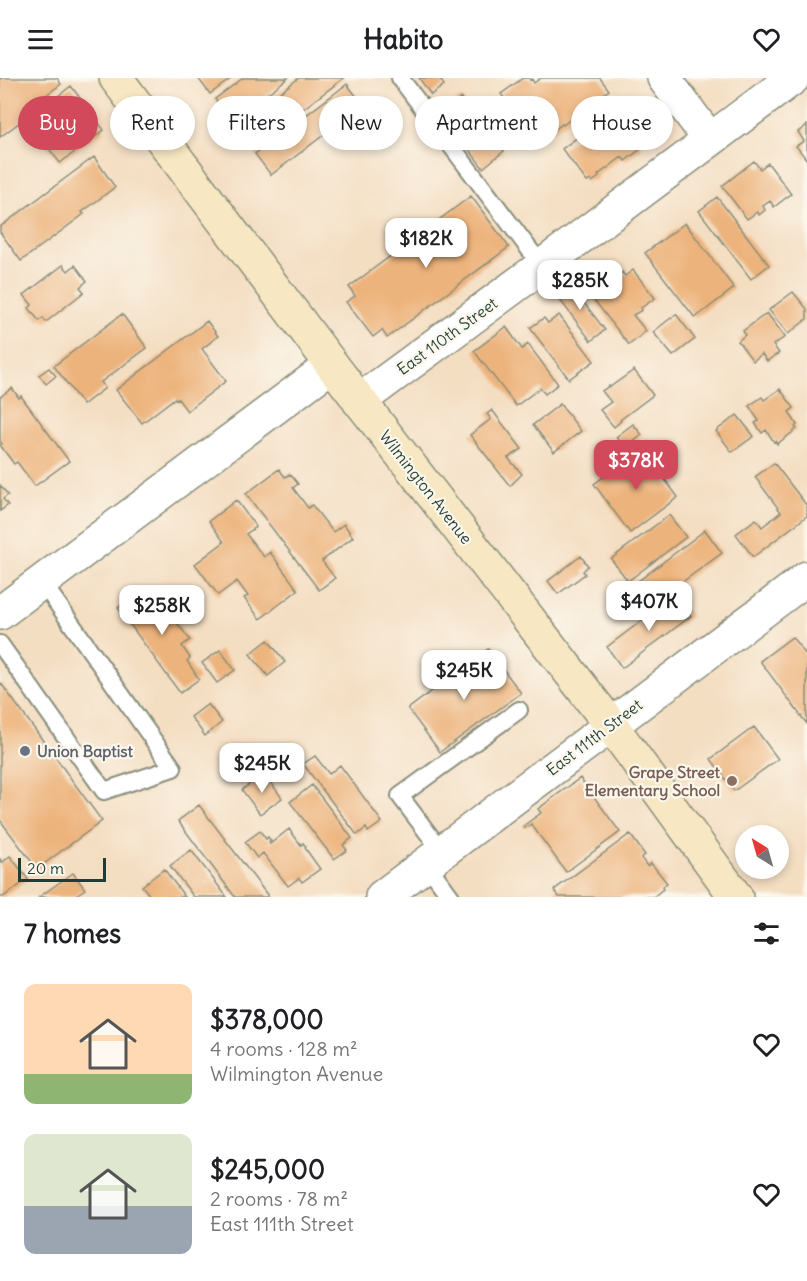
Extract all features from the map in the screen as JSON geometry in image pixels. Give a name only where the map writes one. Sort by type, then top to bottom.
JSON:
[{"type":"main road","name":"Wilmington Avenue","points":[[116,78],[359,401],[611,725],[736,897]]},
{"type":"street","points":[[664,78],[710,140]]},
{"type":"street","name":"East 110th Street","points":[[359,401],[793,78]]},
{"type":"street","points":[[0,612],[332,365]]},
{"type":"street","name":"East 111th Street","points":[[381,897],[807,578]]},
{"type":"lane","points":[[400,78],[542,266]]},
{"type":"lane","points":[[0,644],[104,791],[174,768],[42,582]]},
{"type":"lane","points":[[451,897],[434,857],[400,796],[519,710]]},
{"type":"building","points":[[0,78],[57,78],[61,84],[45,96],[18,96],[18,124],[0,137]]},
{"type":"building","points":[[198,78],[232,78],[210,94]]},
{"type":"building","points":[[243,78],[288,78],[264,96],[219,96]]},
{"type":"building","points":[[299,78],[344,78],[307,106],[307,96],[275,96]]},
{"type":"building","points":[[419,78],[439,78],[444,85],[431,95]]},
{"type":"building","points":[[523,78],[532,79],[534,83],[541,78],[600,78],[609,90],[601,96],[571,96],[571,119],[559,126],[559,96],[502,96],[501,94]]},
{"type":"building","points":[[347,84],[356,96],[331,96]]},
{"type":"building","points":[[71,86],[78,96],[58,96]]},
{"type":"building","points":[[319,105],[319,138],[307,148],[307,114]]},
{"type":"building","points":[[98,122],[104,130],[98,134]]},
{"type":"building","points":[[807,125],[807,160],[796,146],[804,141],[798,132]]},
{"type":"building","points":[[571,142],[571,150],[639,150],[625,161],[622,157],[592,182],[591,180],[587,182],[562,149]]},
{"type":"building","points":[[50,150],[77,150],[60,163]]},
{"type":"building","points":[[260,150],[304,150],[271,175],[255,154]]},
{"type":"building","points":[[470,150],[503,150],[504,151],[483,168]]},
{"type":"building","points":[[94,157],[115,187],[82,212],[84,214],[21,261],[0,232],[0,227]]},
{"type":"building","points":[[754,161],[760,169],[768,163],[791,194],[774,207],[770,201],[763,206],[765,210],[759,215],[757,212],[747,219],[722,186]]},
{"type":"building","points":[[471,196],[509,247],[387,338],[382,330],[373,337],[346,302],[355,296],[349,287]]},
{"type":"building","points":[[717,197],[769,265],[751,279],[699,211]]},
{"type":"building","points":[[685,223],[734,288],[695,318],[645,253]]},
{"type":"building","points":[[63,265],[68,271],[75,265],[87,281],[80,287],[84,292],[46,322],[43,318],[39,321],[29,308],[32,305],[24,295]]},
{"type":"building","points":[[633,270],[655,298],[633,315],[646,331],[629,345],[591,296],[610,282],[614,275],[622,272],[625,276]]},
{"type":"building","points":[[568,282],[605,330],[591,341],[554,292]]},
{"type":"building","points":[[793,292],[807,309],[807,319],[788,334],[769,310]]},
{"type":"building","points":[[767,313],[785,337],[773,345],[779,353],[767,361],[762,354],[753,361],[738,341],[745,335],[743,331]]},
{"type":"building","points":[[122,314],[147,348],[101,382],[105,388],[83,405],[54,366]]},
{"type":"building","points":[[676,314],[695,339],[673,356],[653,332]]},
{"type":"building","points":[[559,315],[594,361],[569,379],[530,328],[544,318],[548,323]]},
{"type":"building","points":[[207,321],[218,336],[202,349],[226,381],[187,411],[175,398],[142,423],[116,390]]},
{"type":"building","points":[[506,327],[522,349],[528,344],[558,384],[545,394],[540,388],[516,406],[474,351]]},
{"type":"building","points":[[49,368],[56,376],[46,384],[39,375]]},
{"type":"building","points":[[634,370],[653,395],[614,427],[600,410],[611,402],[602,391]]},
{"type":"building","points":[[12,388],[19,398],[21,396],[69,461],[35,486],[17,462],[14,464],[0,445],[2,444],[0,441],[0,397]]},
{"type":"building","points":[[780,389],[794,408],[789,412],[797,429],[777,444],[766,430],[762,433],[755,423],[759,421],[749,406],[762,397],[764,400]]},
{"type":"building","points":[[560,404],[581,431],[554,452],[533,425]]},
{"type":"building","points":[[492,410],[522,449],[508,458],[522,474],[510,486],[470,435],[491,419],[487,414]]},
{"type":"building","points":[[737,415],[754,436],[732,452],[716,431]]},
{"type":"building","points":[[633,424],[642,435],[625,448],[616,437]]},
{"type":"building","points":[[642,449],[678,497],[630,533],[594,484]]},
{"type":"building","points":[[774,463],[807,506],[807,516],[753,557],[736,534],[756,519],[762,527],[781,512],[755,477]]},
{"type":"building","points":[[279,469],[285,477],[290,474],[298,484],[293,488],[308,508],[312,505],[333,532],[344,524],[353,537],[322,561],[335,578],[319,590],[246,494]]},
{"type":"building","points":[[0,485],[8,495],[3,499],[8,505],[0,511]]},
{"type":"building","points":[[236,500],[256,527],[246,534],[264,557],[270,552],[298,590],[260,619],[244,598],[248,596],[237,581],[218,595],[195,564],[224,542],[209,521]]},
{"type":"building","points":[[669,515],[686,537],[628,581],[611,559]]},
{"type":"building","points":[[705,530],[722,553],[648,607],[632,586]]},
{"type":"building","points":[[581,556],[588,566],[583,571],[585,574],[558,594],[548,581]]},
{"type":"building","points":[[164,588],[178,606],[169,612],[190,640],[182,646],[190,658],[187,661],[199,679],[180,693],[118,608],[134,595],[141,605]]},
{"type":"building","points":[[676,595],[691,616],[622,668],[607,647]]},
{"type":"building","points":[[792,637],[807,656],[807,724],[760,661]]},
{"type":"building","points":[[268,640],[285,662],[268,676],[250,654]]},
{"type":"building","points":[[488,649],[521,693],[440,752],[408,709]]},
{"type":"building","points":[[220,650],[235,670],[217,683],[202,663]]},
{"type":"building","name":"Union Baptist","points":[[0,682],[102,821],[37,869],[0,820]]},
{"type":"building","points":[[208,704],[222,722],[205,736],[191,717]]},
{"type":"building","points":[[754,727],[778,759],[734,791],[711,759]]},
{"type":"building","points":[[315,756],[329,774],[340,765],[382,822],[368,832],[366,828],[357,835],[303,764]]},
{"type":"building","points":[[264,773],[282,798],[260,814],[242,790]]},
{"type":"building","points":[[580,778],[620,832],[566,872],[531,824],[525,828],[523,826],[541,813],[538,809]]},
{"type":"building","points":[[312,785],[352,838],[343,845],[347,850],[334,859],[290,802]]},
{"type":"building","points":[[199,805],[267,897],[235,897],[178,821]]},
{"type":"building","points":[[289,829],[301,845],[303,843],[320,869],[302,882],[299,878],[288,886],[263,853],[257,858],[245,842],[260,831],[266,839],[268,837],[270,844]]},
{"type":"building","points":[[630,834],[645,855],[641,858],[647,866],[651,863],[667,883],[662,887],[663,889],[653,897],[559,897],[554,890]]},
{"type":"building","points":[[191,850],[227,897],[194,897],[170,866]]},
{"type":"building","points":[[10,856],[28,879],[0,897],[0,859],[3,862]]},
{"type":"building","points":[[164,869],[185,897],[151,897],[142,886]]},
{"type":"building","points":[[73,873],[85,889],[73,897],[39,897]]},
{"type":"place","name":"Union Baptist","points":[[25,751]]},
{"type":"place","name":"Grape Street Elementary School","points":[[732,781]]}]
